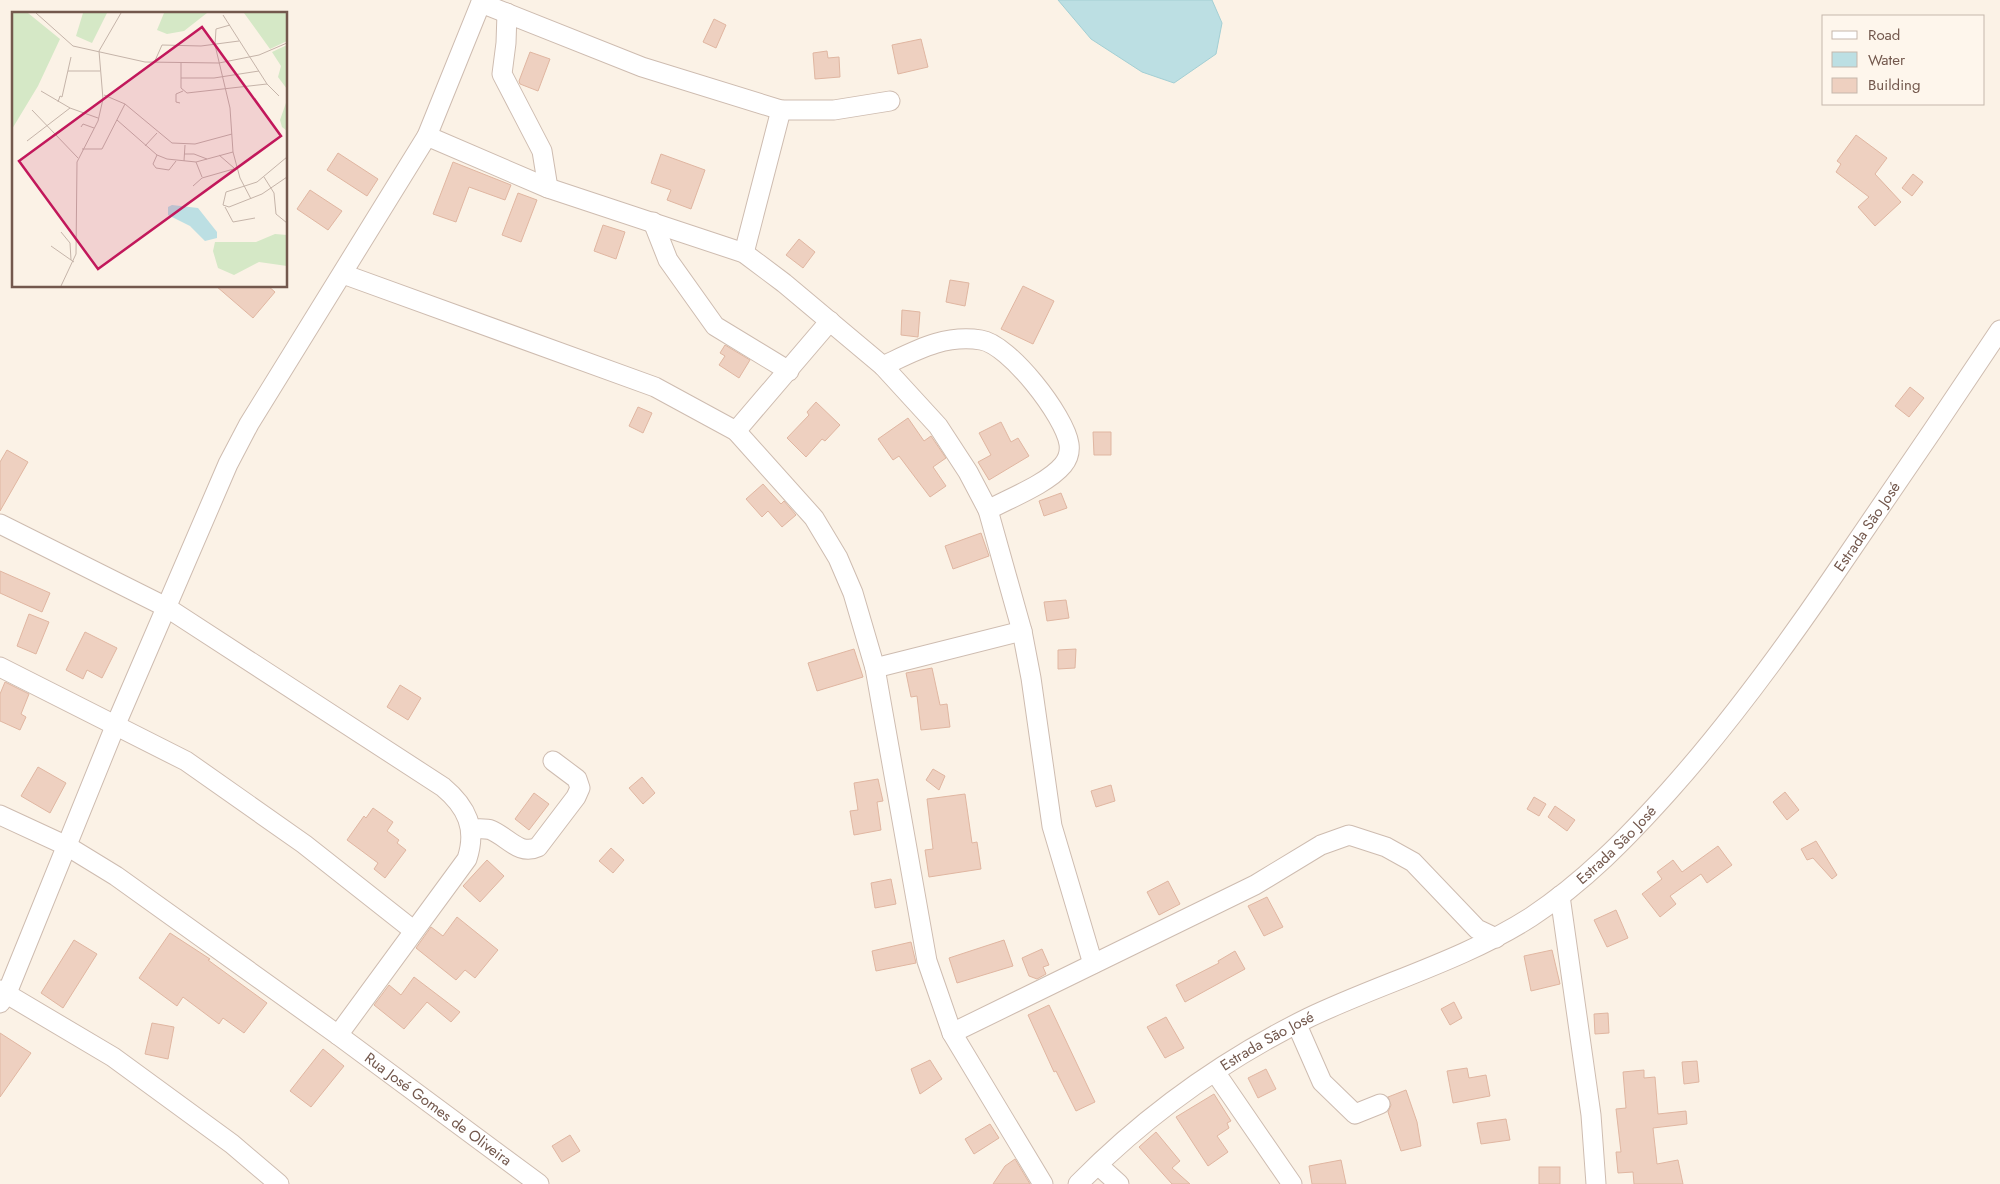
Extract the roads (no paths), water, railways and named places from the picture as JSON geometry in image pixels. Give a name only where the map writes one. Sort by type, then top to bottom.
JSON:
[{"type":"street","points":[[279,1184],[232,1144],[113,1057],[2,996],[228,464],[249,424],[427,136],[482,1],[507,13],[642,67],[781,110],[834,110],[890,101]]},
{"type":"street","points":[[507,13],[502,74],[542,151],[548,188]]},
{"type":"street","points":[[744,252],[781,110]]},
{"type":"street","points":[[427,136],[548,188],[653,222],[699,240],[744,252],[830,320],[883,366],[938,426],[968,472],[988,510],[1022,631],[1031,678],[1052,826],[1093,964]]},
{"type":"street","points":[[653,222],[668,260],[715,326],[788,371]]},
{"type":"street","points":[[343,274],[655,387],[736,431],[814,518],[838,558],[853,593],[874,668],[927,961],[952,1033],[1042,1184]]},
{"type":"street","points":[[736,431],[830,320]]},
{"type":"street","name":"Estrada São José","points":[[1078,1184],[1179,1096],[1234,1059],[1297,1024],[1360,995],[1496,938],[1560,896],[1594,869],[1636,828],[1736,712],[1785,646],[2000,330]]},
{"type":"street","points":[[883,366],[934,343],[952,338],[982,340],[997,346],[1010,356],[1061,421],[1069,442],[1070,451],[1063,465],[1036,485],[988,510]]},
{"type":"street","points":[[0,524],[166,607],[443,787],[464,808],[471,829],[472,840],[467,859],[413,930],[338,1035]]},
{"type":"street","points":[[874,668],[1022,631]]},
{"type":"street","points":[[0,666],[186,761],[253,806],[413,930]]},
{"type":"street","points":[[471,829],[490,830],[520,849],[530,851],[538,847],[576,798],[580,788],[577,779],[553,761]]},
{"type":"street","name":"Rua José Gomes de Oliveira","points":[[0,815],[67,846],[116,876],[338,1035],[532,1182]]},
{"type":"street","points":[[952,1033],[1255,885],[1322,845],[1348,835],[1386,847],[1413,862],[1477,929],[1496,938]]},
{"type":"street","points":[[1560,896],[1591,1115],[1596,1184]]},
{"type":"street","points":[[1297,1024],[1322,1082],[1355,1114],[1380,1104]]},
{"type":"street","points":[[1215,1072],[1292,1184]]},
{"type":"street","points":[[1098,1165],[1119,1184]]},
{"type":"water","points":[[1058,0],[1212,0],[1222,23],[1216,54],[1174,83],[1142,72],[1091,39]]}]
